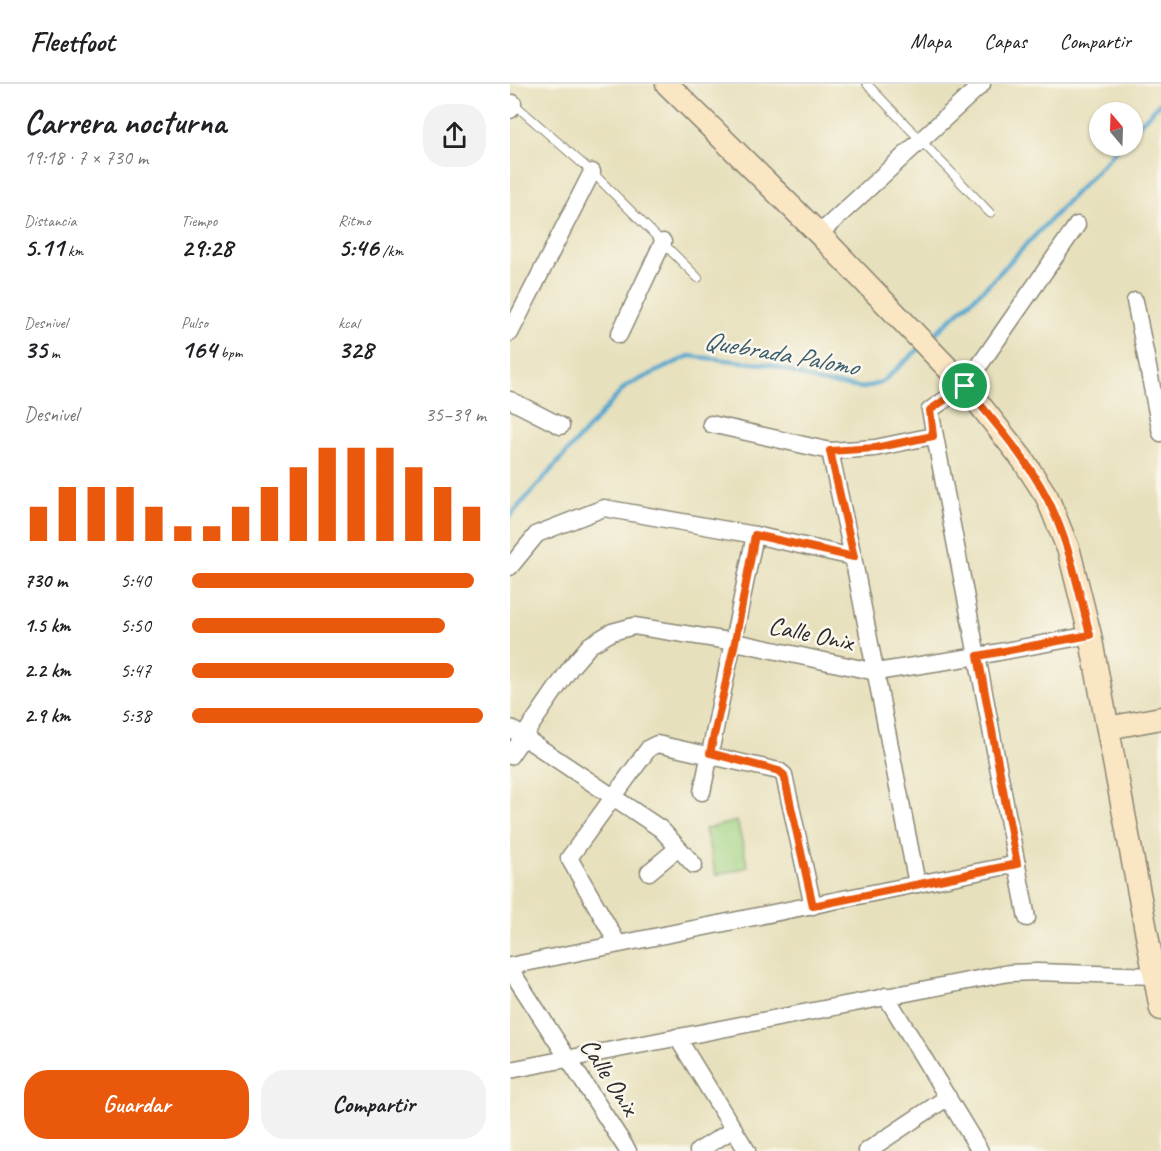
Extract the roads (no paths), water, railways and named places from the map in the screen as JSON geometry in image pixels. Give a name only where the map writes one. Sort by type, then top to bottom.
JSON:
[{"type":"street","points":[[667,84],[819,234],[941,359],[1023,460],[1047,498],[1069,551],[1090,635],[1161,1009]]},
{"type":"street","points":[[819,234],[982,84]]},
{"type":"street","points":[[510,333],[592,172]]},
{"type":"street","points":[[1027,918],[978,656],[933,436],[930,410],[965,386],[1077,225]]},
{"type":"street","points":[[619,335],[663,242]]},
{"type":"street","points":[[1135,301],[1161,433]]},
{"type":"street","points":[[510,400],[561,426]]},
{"type":"street","points":[[711,424],[830,451],[875,448],[933,436]]},
{"type":"street","points":[[830,451],[854,557],[917,884]]},
{"type":"street","points":[[510,567],[537,534],[604,508],[755,535],[854,557]]},
{"type":"street","points":[[702,792],[735,642],[755,535]]},
{"type":"street","name":"Calle Onix","points":[[510,756],[516,732],[590,645],[612,632],[634,626],[735,642],[876,672],[1090,635]]},
{"type":"street","points":[[1108,728],[1161,718]]},
{"type":"street","points":[[516,732],[661,829],[694,865]]},
{"type":"street","points":[[618,945],[569,858],[652,745],[710,753],[779,771],[784,775],[813,906]]},
{"type":"street","points":[[649,872],[678,848]]},
{"type":"street","points":[[510,967],[1017,864]]},
{"type":"street","name":"Calle Onix","points":[[510,967],[623,1150]]},
{"type":"street","points":[[510,1070],[1009,974],[1037,972],[1154,976]]},
{"type":"street","points":[[886,996],[980,1151]]},
{"type":"street","points":[[677,1037],[747,1151]]},
{"type":"street","points":[[867,1151],[948,1097]]},
{"type":"street","points":[[698,1151],[734,1129]]},
{"type":"lane","points":[[867,84],[918,141],[990,213]]},
{"type":"lane","points":[[511,105],[592,172],[698,278]]},
{"type":"waterway","name":"Quebrada Palomo","points":[[1143,121],[1161,102]]},
{"type":"waterway","name":"Quebrada Palomo","points":[[928,340],[988,285],[1111,156]]},
{"type":"waterway","name":"Quebrada Palomo","points":[[510,516],[626,386],[689,356],[772,365],[820,382],[864,388],[882,382],[920,348]]}]
